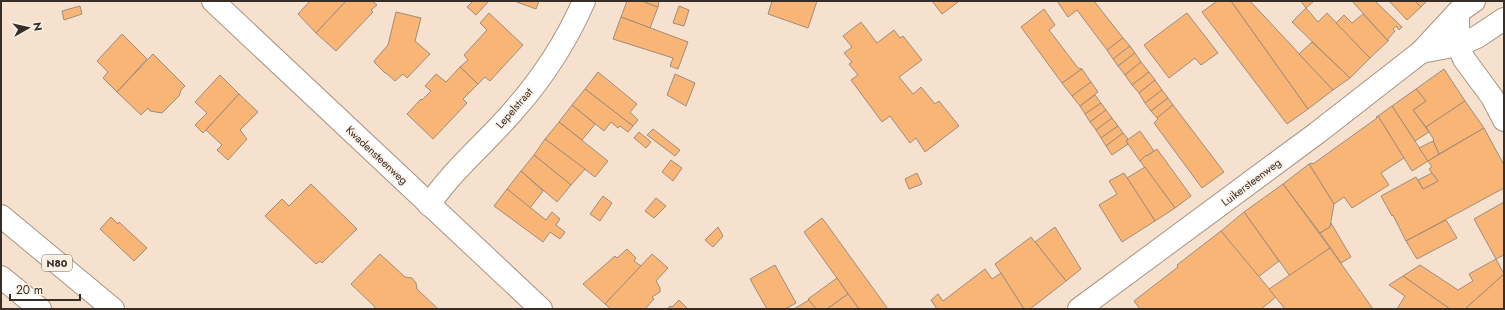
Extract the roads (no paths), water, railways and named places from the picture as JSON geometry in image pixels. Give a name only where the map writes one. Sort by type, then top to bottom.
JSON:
[{"type":"street","name":"Kwadensteenweg","points":[[213,1],[541,309]]},
{"type":"street","name":"Lepelstraat","points":[[429,205],[442,186],[515,109],[549,66],[584,1]]},
{"type":"street","points":[[1466,7],[1467,41],[1464,59],[1492,97],[1504,120]]},
{"type":"street","name":"Luikersteenweg","points":[[1079,309],[1317,133],[1421,52],[1466,7]]},
{"type":"street","name":"Luikersteenweg","points":[[1467,41],[1504,19]]},
{"type":"street","name":"Luikersteenweg","points":[[1421,52],[1504,32]]},
{"type":"street","name":"N80","points":[[1,216],[113,309]]},
{"type":"street","points":[[1,277],[40,309]]}]
